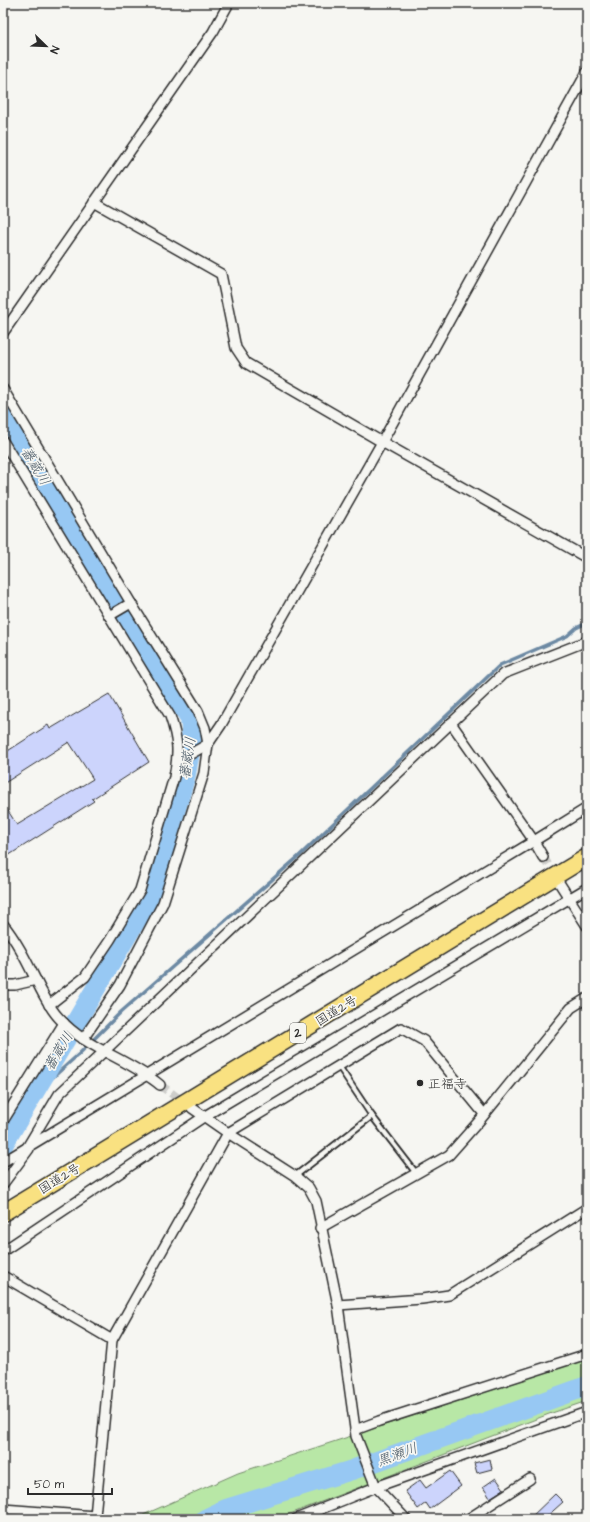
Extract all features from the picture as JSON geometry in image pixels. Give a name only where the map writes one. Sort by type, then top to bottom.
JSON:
[{"type":"highway","name":"国道2号","points":[[6,1211],[587,857]]},
{"type":"street","points":[[3,333],[213,32],[229,3]]},
{"type":"street","points":[[180,759],[207,744],[221,725],[382,442],[587,72]]},
{"type":"street","points":[[94,202],[221,274],[236,348],[246,363],[587,558]]},
{"type":"street","points":[[3,389],[130,604],[198,711],[205,728],[207,744],[204,773],[163,903],[120,985],[84,1039]]},
{"type":"street","points":[[3,441],[84,577],[111,615],[170,716],[176,736],[180,759],[140,890],[110,940],[85,977],[49,1005]]},
{"type":"street","points":[[111,615],[130,604]]},
{"type":"street","points":[[3,1184],[29,1147],[59,1094],[503,674],[587,641]]},
{"type":"street","points":[[451,723],[534,841],[543,857]]},
{"type":"street","points":[[3,1162],[587,808]]},
{"type":"street","points":[[558,881],[587,926]]},
{"type":"street","points":[[3,1252],[205,1116],[587,888]]},
{"type":"street","points":[[3,924],[18,946],[49,1005],[65,1025],[84,1039],[148,1075],[160,1085]]},
{"type":"street","points":[[3,985],[15,986],[36,980]]},
{"type":"street","points":[[320,1228],[449,1155],[480,1120],[571,1008],[587,998]]},
{"type":"street","points":[[3,1121],[65,1025]]},
{"type":"street","points":[[3,1509],[95,1516],[112,1340],[228,1133],[401,1028],[424,1041],[484,1114]]},
{"type":"street","points":[[192,1108],[295,1176],[309,1188],[316,1201],[320,1228],[338,1305],[355,1433],[376,1485],[406,1519]]},
{"type":"street","points":[[338,1305],[422,1299],[450,1295],[587,1208]]},
{"type":"street","points":[[3,1276],[112,1340]]},
{"type":"street","points":[[355,1433],[379,1421],[587,1354]]},
{"type":"street","points":[[296,1519],[376,1485],[587,1412]]},
{"type":"street","points":[[468,1519],[530,1479]]},
{"type":"lane","points":[[338,1065],[372,1116],[416,1174]]},
{"type":"lane","points":[[295,1176],[372,1116]]},
{"type":"green space","points":[[587,1359],[587,1401],[549,1414],[277,1519],[134,1519],[238,1473]]},
{"type":"building","points":[[109,694],[149,762],[92,799],[94,801],[3,859],[3,803],[17,825],[93,779],[69,742],[3,784],[3,754],[48,725],[50,729]]},
{"type":"building","points":[[490,1459],[492,1469],[477,1473],[474,1463]]},
{"type":"building","points":[[450,1471],[461,1486],[430,1509],[426,1503],[418,1509],[405,1491],[420,1480],[426,1488]]},
{"type":"building","points":[[496,1478],[504,1489],[490,1498],[483,1487]]},
{"type":"building","points":[[555,1494],[563,1502],[544,1519],[529,1519]]},
{"type":"waterway","name":"蕃蔵川","points":[[3,411],[147,652],[190,718],[192,740],[186,774],[153,887],[144,907],[3,1145]]},
{"type":"waterway","points":[[32,1096],[79,1054],[121,1012],[298,857],[500,665],[567,636],[576,628],[587,623]]},
{"type":"waterway","name":"黒瀬川","points":[[205,1519],[226,1509],[352,1470],[587,1386]]},
{"type":"tunnel","points":[[543,857],[557,879]]},
{"type":"tunnel","points":[[160,1085],[186,1104]]},
{"type":"place","name":"正福寺","points":[[420,1083]]}]
